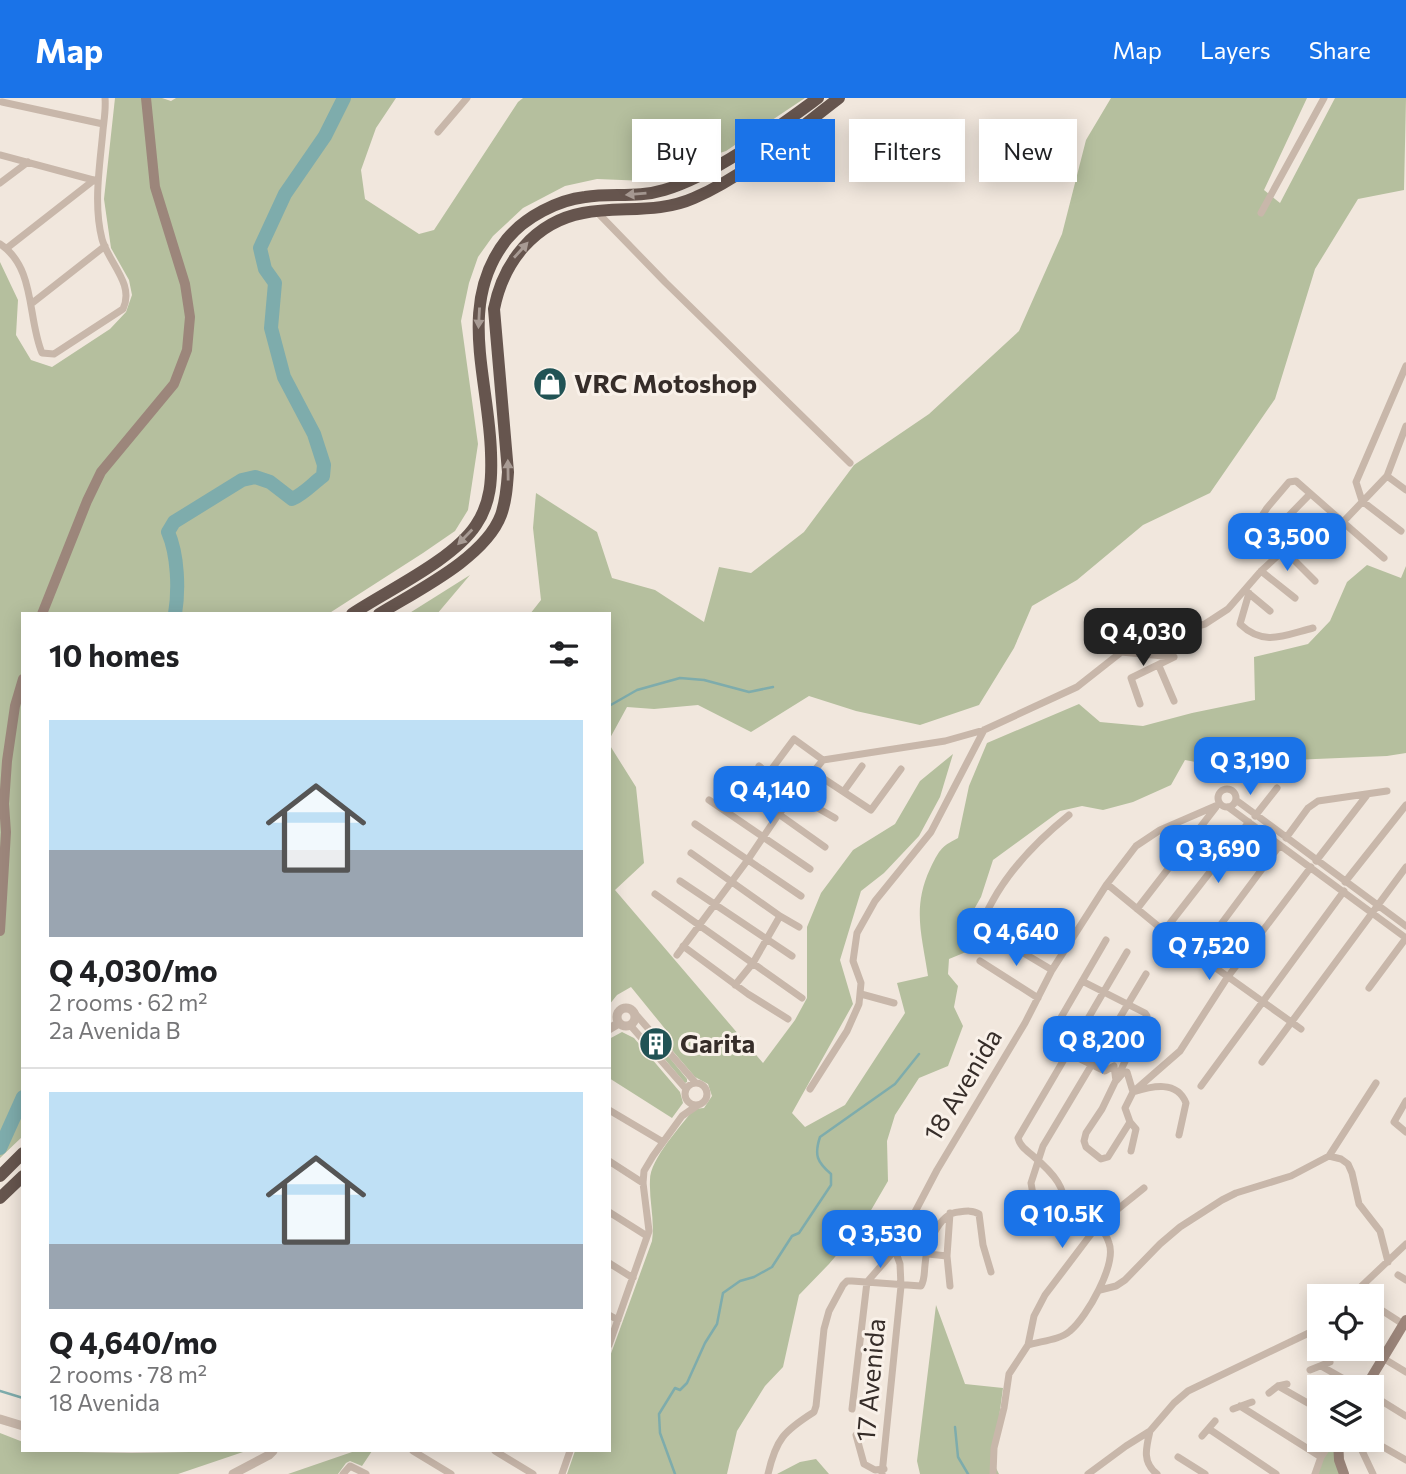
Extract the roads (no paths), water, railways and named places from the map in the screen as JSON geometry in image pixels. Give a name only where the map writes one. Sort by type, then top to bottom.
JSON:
[{"type":"highway","points":[[787,119],[818,98]]},
{"type":"highway","points":[[811,119],[839,98]]},
{"type":"highway","points":[[355,612],[456,546],[475,526],[484,510],[490,492],[492,469],[478,327],[480,295],[490,265],[510,235],[544,210],[567,201],[586,197],[639,195],[664,190],[701,174],[735,154]]},
{"type":"highway","points":[[382,612],[469,556],[498,523],[507,495],[508,472],[494,309],[497,291],[513,257],[533,237],[565,218],[584,213],[665,207],[705,193],[735,175]]},
{"type":"highway","points":[[0,1176],[21,1155]]},
{"type":"highway","points":[[0,1198],[21,1178]]},
{"type":"main road","points":[[44,612],[101,472],[174,384],[187,350],[190,317],[185,284],[155,187],[146,98]]},
{"type":"main road","points":[[0,931],[7,761],[21,685]]},
{"type":"main road","points":[[1384,1357],[1405,1322]]},
{"type":"main road","points":[[1338,1452],[1344,1474]]},
{"type":"street","points":[[96,181],[4,246],[22,268],[42,353],[54,354],[120,312],[125,306],[126,287],[105,246],[101,229],[96,181],[105,98]]},
{"type":"street","points":[[438,132],[467,98]]},
{"type":"street","points":[[1261,213],[1324,98]]},
{"type":"street","points":[[2,102],[103,124]]},
{"type":"street","points":[[0,155],[96,181]]},
{"type":"street","points":[[0,183],[28,162]]},
{"type":"street","points":[[597,212],[850,463]]},
{"type":"street","points":[[31,304],[105,246]]},
{"type":"street","points":[[1401,531],[1362,501],[1356,482],[1406,366]]},
{"type":"street","points":[[677,955],[764,838],[778,815],[823,760],[945,741],[984,730],[1077,687],[1120,652],[1140,642],[1205,624],[1247,592],[1261,571],[1284,550],[1328,533],[1343,522],[1387,476],[1406,426]]},
{"type":"street","points":[[1387,476],[1406,490]]},
{"type":"street","points":[[1247,539],[1266,508],[1289,482],[1296,481],[1384,558]]},
{"type":"street","points":[[1269,537],[1310,494]]},
{"type":"street","points":[[1284,550],[1315,581]]},
{"type":"street","points":[[1261,571],[1296,598]]},
{"type":"street","points":[[1247,592],[1270,611]]},
{"type":"street","points":[[1247,592],[1240,624],[1254,636],[1274,637],[1313,628]]},
{"type":"street","points":[[1120,652],[1174,657],[1131,678],[1140,704]]},
{"type":"street","points":[[1159,666],[1174,701]]},
{"type":"street","points":[[810,1089],[847,1031],[861,994],[861,983],[853,961],[857,933],[875,901],[931,832],[984,730]]},
{"type":"street","points":[[768,774],[794,739],[823,760]]},
{"type":"street","points":[[759,766],[794,795],[835,818]]},
{"type":"street","points":[[844,791],[862,766]]},
{"type":"street","points":[[812,771],[871,810],[901,769]]},
{"type":"street","points":[[732,781],[825,847]]},
{"type":"street","points":[[1164,931],[1277,788]]},
{"type":"street","points":[[1369,988],[1406,938],[1374,909],[1345,882],[1314,864],[1280,845],[1252,819],[1236,800],[1234,793],[1225,789],[1218,795],[1222,806],[1252,819],[1286,838],[1314,864],[1344,891],[1374,909],[1406,926]]},
{"type":"street","points":[[1286,838],[1318,801],[1387,791]]},
{"type":"street","points":[[1131,1151],[1136,1132],[1125,1108],[1133,1093],[1180,1051],[1227,978],[1367,795]]},
{"type":"street","points":[[709,800],[810,869]]},
{"type":"street","points":[[1137,909],[1222,806],[1233,805],[1236,800]]},
{"type":"street","points":[[1345,882],[1406,805]]},
{"type":"street","name":"18 Avenida","points":[[867,1282],[895,1250],[937,1170],[1052,970],[1107,884],[1146,837],[1222,806]]},
{"type":"street","points":[[1052,970],[990,933],[985,924],[985,916],[1004,880],[1013,869],[1069,815]]},
{"type":"street","points":[[695,824],[801,896]]},
{"type":"street","points":[[1198,955],[1280,845]]},
{"type":"street","points":[[691,853],[799,927]]},
{"type":"street","points":[[1262,1062],[1406,867]]},
{"type":"street","points":[[680,881],[792,956]]},
{"type":"street","points":[[1107,884],[1164,931],[1301,1029]]},
{"type":"street","points":[[1201,1086],[1344,891]]},
{"type":"street","points":[[655,894],[802,998]]},
{"type":"street","points":[[735,985],[768,940],[780,916]]},
{"type":"street","points":[[1052,1033],[1105,940]]},
{"type":"street","points":[[683,946],[735,985],[788,1019]]},
{"type":"street","points":[[1062,1217],[1066,1203],[1063,1189],[1020,1144],[1018,1138],[1127,952]]},
{"type":"street","points":[[980,961],[1038,998]]},
{"type":"street","points":[[1038,1223],[1031,1183],[1037,1159],[1146,974]]},
{"type":"street","points":[[1082,981],[1146,1013],[1147,1020],[1102,1110],[1086,1133],[1086,1147],[1101,1158],[1108,1157],[1130,1122]]},
{"type":"street","points":[[861,994],[894,1003]]},
{"type":"street","points":[[611,1339],[647,1236],[649,1220],[643,1182],[646,1167],[682,1116],[704,1102],[708,1092],[702,1083],[695,1082],[632,1010],[627,1007],[620,1009],[617,1014],[619,1023]]},
{"type":"street","points":[[630,1025],[635,1018],[632,1010]]},
{"type":"street","points":[[611,1028],[619,1023],[630,1025],[686,1093],[691,1104],[698,1105]]},
{"type":"street","points":[[645,1042],[654,1034]]},
{"type":"street","points":[[1068,1053],[1104,1071],[1114,1066],[1116,1081]]},
{"type":"street","points":[[1116,1081],[1127,1072],[1133,1093]]},
{"type":"street","points":[[682,1116],[686,1093],[695,1082]]},
{"type":"street","points":[[1100,1290],[1116,1286],[1125,1280],[1180,1227],[1222,1200],[1291,1176],[1329,1156],[1376,1083]]},
{"type":"street","points":[[1133,1093],[1145,1088],[1164,1086],[1181,1092],[1186,1103],[1179,1135]]},
{"type":"street","points":[[1406,1101],[1394,1122],[1406,1132]]},
{"type":"street","points":[[611,1111],[663,1142]]},
{"type":"street","points":[[1329,1156],[1348,1164],[1359,1204],[1380,1231],[1388,1262]]},
{"type":"street","points":[[611,1162],[643,1182]]},
{"type":"street","points":[[993,1474],[994,1448],[1009,1374],[1028,1345],[1034,1316],[1045,1294],[1098,1225],[1144,1188]]},
{"type":"street","points":[[1028,1345],[1070,1332],[1100,1290],[1110,1258],[1110,1245],[1098,1225],[1083,1207],[1073,1209],[1066,1203]]},
{"type":"street","points":[[768,1474],[777,1442],[783,1434],[814,1412],[817,1406],[824,1329],[829,1311],[843,1285],[852,1281],[921,1286],[928,1254],[940,1221],[950,1213],[975,1211],[979,1214],[983,1245],[991,1272]]},
{"type":"street","points":[[611,1213],[647,1236]]},
{"type":"street","points":[[950,1213],[947,1256],[950,1286]]},
{"type":"street","points":[[1364,1284],[1406,1244]]},
{"type":"street","name":"17 Avenida","points":[[883,1472],[901,1286],[900,1264],[895,1250]]},
{"type":"street","points":[[928,1254],[947,1256]]},
{"type":"street","points":[[611,1264],[633,1278]]},
{"type":"street","points":[[1398,1275],[1406,1280]]},
{"type":"street","points":[[852,1409],[867,1282]]},
{"type":"street","points":[[1384,1311],[1405,1322]]},
{"type":"street","points":[[611,1316],[618,1320]]},
{"type":"street","points":[[1088,1474],[1150,1431],[1188,1391],[1307,1334]]},
{"type":"street","points":[[1384,1360],[1406,1372]]},
{"type":"street","points":[[1310,1370],[1330,1362]]},
{"type":"street","points":[[1321,1366],[1338,1375]]},
{"type":"street","points":[[1269,1393],[1278,1386],[1287,1384]]},
{"type":"street","points":[[1278,1386],[1307,1403]]},
{"type":"street","points":[[1252,1402],[1237,1407],[1321,1457]]},
{"type":"street","points":[[1384,1402],[1406,1416]]},
{"type":"street","points":[[0,1419],[21,1425]]},
{"type":"street","points":[[1202,1436],[1215,1421]]},
{"type":"street","points":[[1209,1429],[1276,1474]]},
{"type":"street","points":[[1150,1431],[1145,1458],[1147,1471],[1157,1474]]},
{"type":"street","points":[[856,1435],[864,1464],[883,1472]]},
{"type":"street","points":[[1384,1447],[1406,1460]]},
{"type":"street","points":[[233,1474],[271,1452]]},
{"type":"street","points":[[415,1452],[451,1474]]},
{"type":"street","points":[[497,1452],[533,1474]]},
{"type":"street","points":[[562,1474],[570,1452]]},
{"type":"street","points":[[1315,1474],[1324,1452]]},
{"type":"street","points":[[1363,1452],[1373,1474]]},
{"type":"street","points":[[1178,1457],[1205,1474]]},
{"type":"street","points":[[343,1474],[348,1466],[366,1474]]},
{"type":"waterway","points":[[175,612],[177,573],[168,532],[174,522],[242,480],[255,477],[270,482],[292,499],[323,476],[324,465],[314,434],[284,377],[271,328],[275,283],[265,269],[260,248],[285,194],[325,136],[344,98]]},
{"type":"waterway","points":[[611,705],[637,690],[680,678],[704,680],[749,692],[773,687]]},
{"type":"waterway","points":[[675,1474],[660,1433],[659,1414],[675,1388],[680,1390],[687,1383],[717,1324],[723,1293],[740,1281],[772,1267],[831,1185],[831,1174],[818,1158],[820,1137],[895,1084],[919,1054]]},
{"type":"waterway","points":[[0,1148],[21,1101]]},
{"type":"waterway","points":[[0,1391],[21,1397]]},
{"type":"waterway","points":[[955,1427],[958,1457],[968,1474]]},
{"type":"place","name":"VRC Motoshop","points":[[550,384]]},
{"type":"place","name":"Garita","points":[[656,1044]]}]
